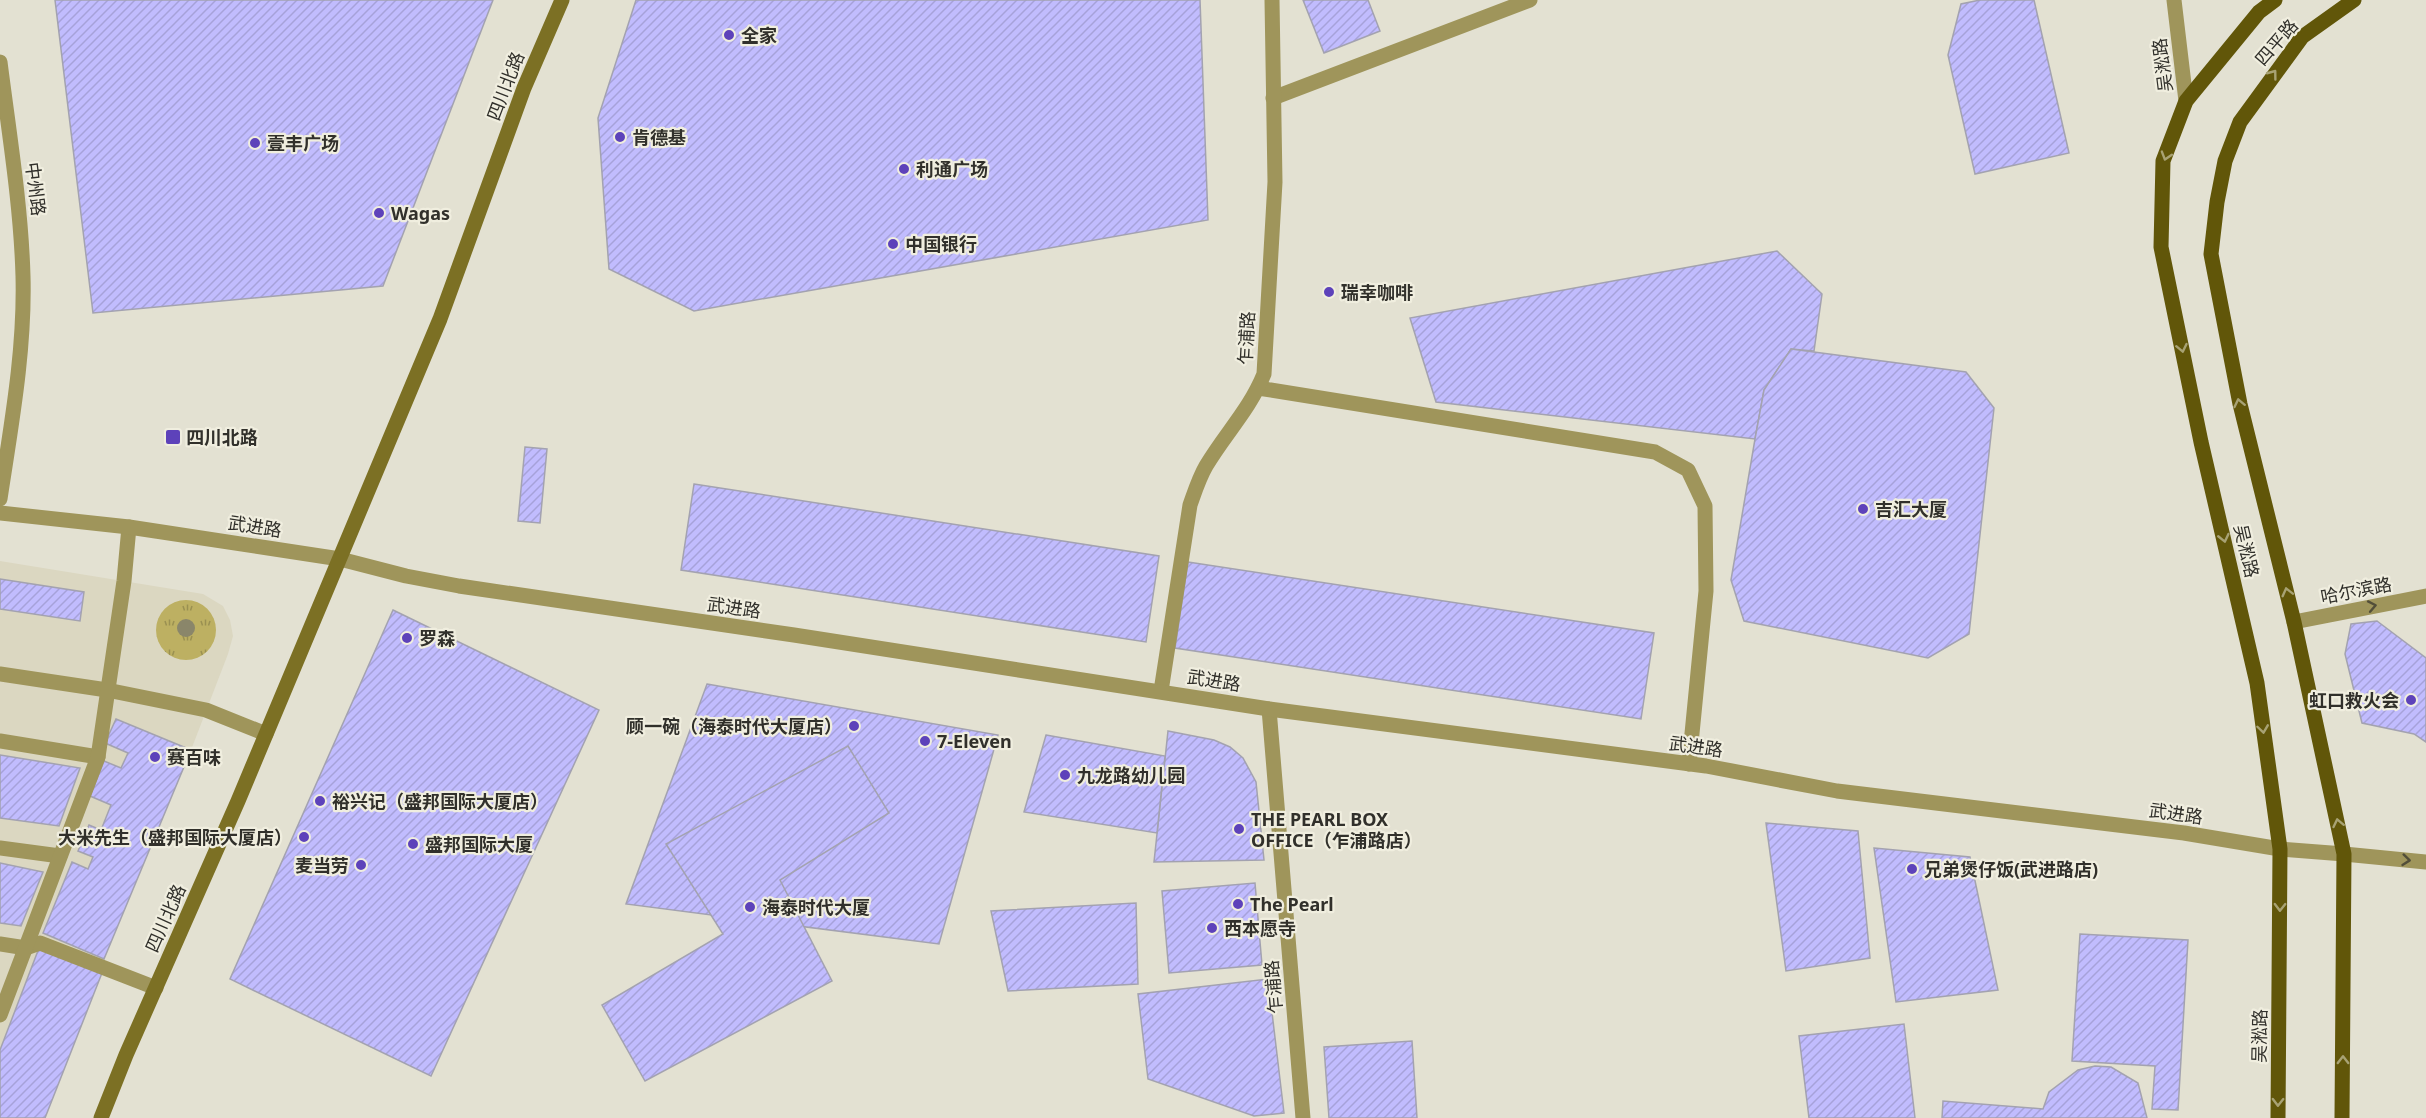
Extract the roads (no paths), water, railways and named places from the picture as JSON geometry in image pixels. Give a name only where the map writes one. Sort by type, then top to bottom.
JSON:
[{"type":"main road","name":"四川北路","points":[[101,1118],[126,1055],[266,734],[440,319],[524,88],[562,0]]},
{"type":"main road","name":"四平路","points":[[2186,101],[2259,12],[2275,0]]},
{"type":"main road","name":"四平路","points":[[2240,122],[2302,37],[2354,0]]},
{"type":"main road","name":"吴淞路","points":[[2186,101],[2163,161],[2161,247],[2201,442],[2257,683],[2280,849],[2278,1118]]},
{"type":"main road","name":"吴淞路","points":[[2240,122],[2225,161],[2217,202],[2211,254],[2240,404],[2294,622],[2344,854],[2342,1118]]},
{"type":"street","name":"乍浦路","points":[[1161,691],[1190,505],[1207,464],[1242,416],[1264,374],[1274,194],[1272,0]]},
{"type":"street","points":[[1273,98],[1530,0]]},
{"type":"street","name":"吴淞路","points":[[2174,0],[2186,101]]},
{"type":"street","name":"中州路","points":[[0,62],[21,226],[23,278],[18,370],[0,499]]},
{"type":"street","points":[[1258,388],[1655,452],[1688,470],[1705,506],[1706,591],[1689,764]]},
{"type":"street","name":"武进路","points":[[0,513],[129,527],[340,559],[405,576],[459,586],[1269,709],[1689,764],[1837,791],[2184,833],[2280,849],[2426,862]]},
{"type":"street","points":[[0,1015],[98,757],[124,581],[129,527]]},
{"type":"street","name":"哈尔滨路","points":[[2294,622],[2426,596]]},
{"type":"street","points":[[0,674],[107,690],[206,710],[266,734]]},
{"type":"street","name":"乍浦路","points":[[1269,709],[1303,1118]]},
{"type":"street","points":[[0,741],[98,757]]},
{"type":"street","points":[[0,848],[60,856]]},
{"type":"street","points":[[0,944],[26,948],[39,942],[156,988]]},
{"type":"place","name":"全家","points":[[729,35]]},
{"type":"place","name":"肯德基","points":[[620,137]]},
{"type":"place","name":"壹丰广场","points":[[255,143]]},
{"type":"place","name":"利通广场","points":[[904,169]]},
{"type":"place","name":"Wagas","points":[[379,213]]},
{"type":"place","name":"中国银行","points":[[893,244]]},
{"type":"place","name":"瑞幸咖啡","points":[[1329,292]]},
{"type":"place","name":"四川北路","points":[[173,437]]},
{"type":"place","name":"吉汇大厦","points":[[1863,509]]},
{"type":"place","name":"罗森","points":[[407,638]]},
{"type":"place","name":"虹口救火会","points":[[2411,700]]},
{"type":"place","name":"顾一碗（海泰时代大厦店）","points":[[854,726]]},
{"type":"place","name":"7-Eleven","points":[[925,741]]},
{"type":"place","name":"赛百味","points":[[155,757]]},
{"type":"place","name":"九龙路幼儿园","points":[[1065,775]]},
{"type":"place","name":"裕兴记（盛邦国际大厦店）","points":[[320,801]]},
{"type":"place","name":"THE PEARL BOX OFFICE（乍浦路店）","points":[[1239,829]]},
{"type":"place","name":"大米先生（盛邦国际大厦店）","points":[[304,837]]},
{"type":"place","name":"盛邦国际大厦","points":[[413,844]]},
{"type":"place","name":"麦当劳","points":[[361,865]]},
{"type":"place","name":"兄弟煲仔饭(武进路店)","points":[[1912,869]]},
{"type":"place","name":"The Pearl","points":[[1238,904]]},
{"type":"place","name":"海泰时代大厦","points":[[750,907]]},
{"type":"place","name":"西本愿寺","points":[[1212,928]]}]
